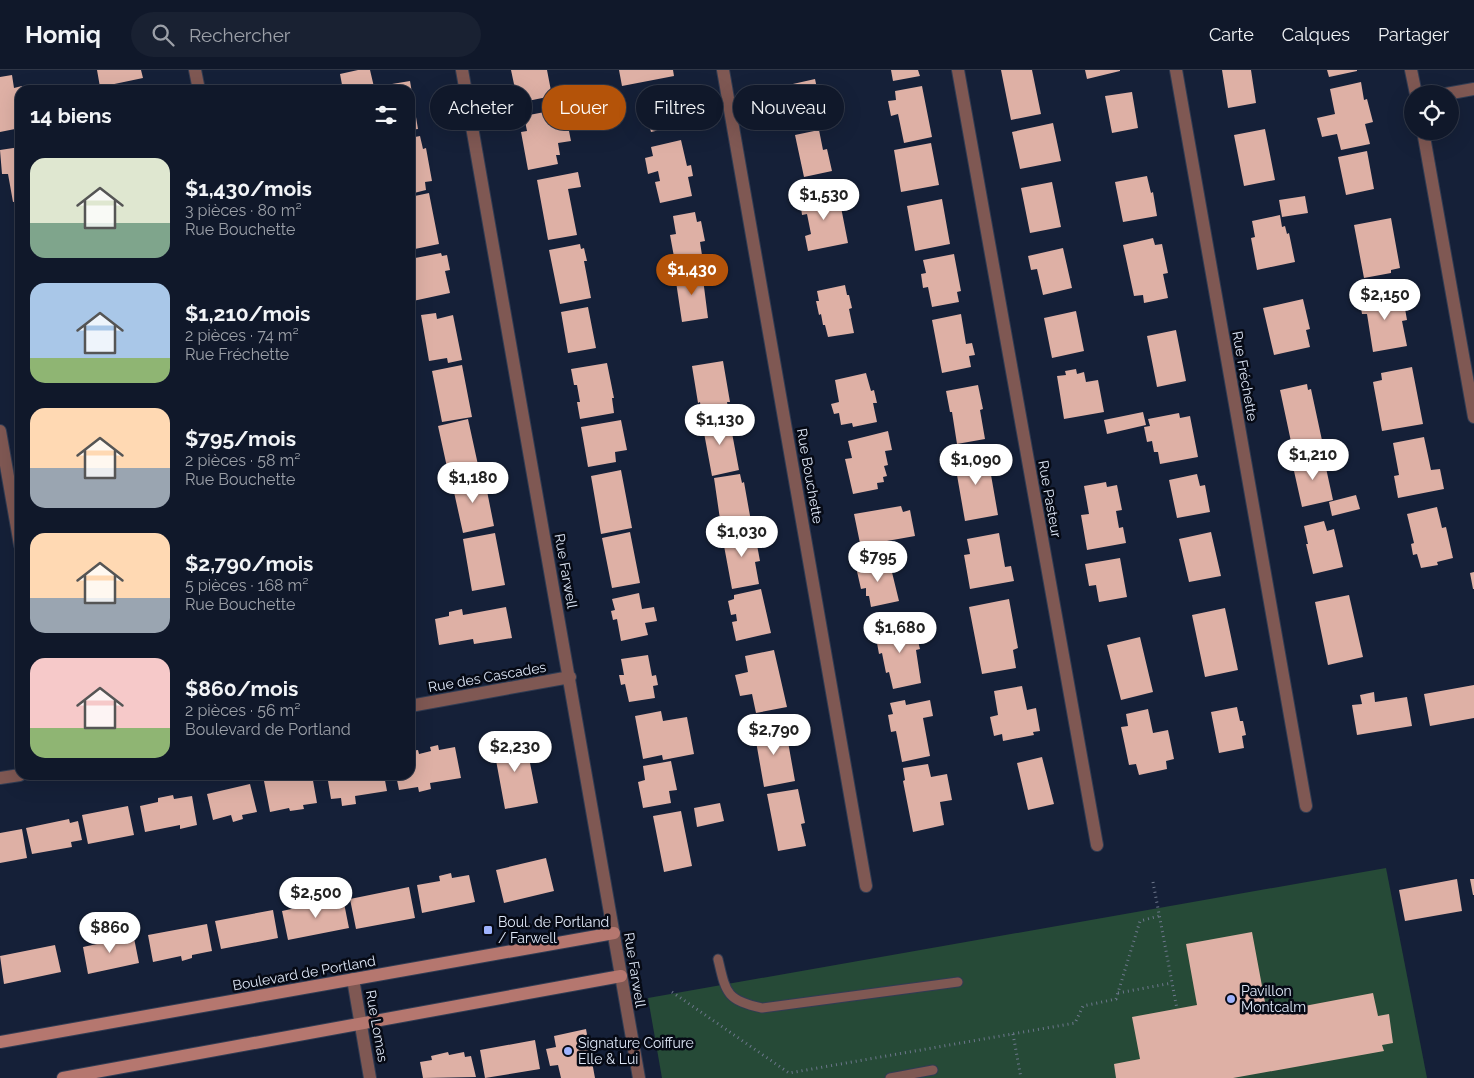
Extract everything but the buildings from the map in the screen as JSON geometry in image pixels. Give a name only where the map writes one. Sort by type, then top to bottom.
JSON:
[{"type":"main road","name":"Boulevard de Portland","points":[[0,1042],[614,933]]},
{"type":"main road","points":[[63,1078],[621,976]]},
{"type":"street","points":[[195,70],[197,85]]},
{"type":"street","name":"Rue Farwell","points":[[462,70],[639,1078]]},
{"type":"street","name":"Rue Bouchette","points":[[723,70],[866,886]]},
{"type":"street","name":"Rue Pasteur","points":[[958,70],[1097,845]]},
{"type":"street","name":"Rue Fréchette","points":[[1176,70],[1306,806]]},
{"type":"street","points":[[1411,70],[1414,85]]},
{"type":"street","points":[[1459,92],[1474,89]]},
{"type":"street","points":[[1425,140],[1474,417]]},
{"type":"street","points":[[0,431],[15,516]]},
{"type":"street","name":"Rue des Cascades","points":[[415,705],[570,677]]},
{"type":"street","points":[[0,778],[15,776]]},
{"type":"street","name":"Rue Lomas","points":[[353,979],[370,1078]]},
{"type":"lane","points":[[718,959],[724,988],[729,995],[745,1004],[762,1008],[958,982]]},
{"type":"lane","points":[[890,1078],[933,1070]]},
{"type":"path","points":[[1153,882],[1177,1009]]},
{"type":"path","points":[[672,992],[789,1073],[1075,1024],[1083,1006],[1116,999],[1140,921],[1160,916]]},
{"type":"path","points":[[1118,993],[1172,984]]},
{"type":"path","points":[[1013,1034],[1021,1078]]},
{"type":"green space","points":[[1386,868],[1427,1078],[662,1078],[648,998]]},
{"type":"place","name":"Boul. de Portland / Farwell","points":[[488,930]]},
{"type":"place","name":"Pavillon Montcalm","points":[[1231,999]]},
{"type":"place","name":"Signature Coiffure Elle & Lui","points":[[568,1051]]}]
